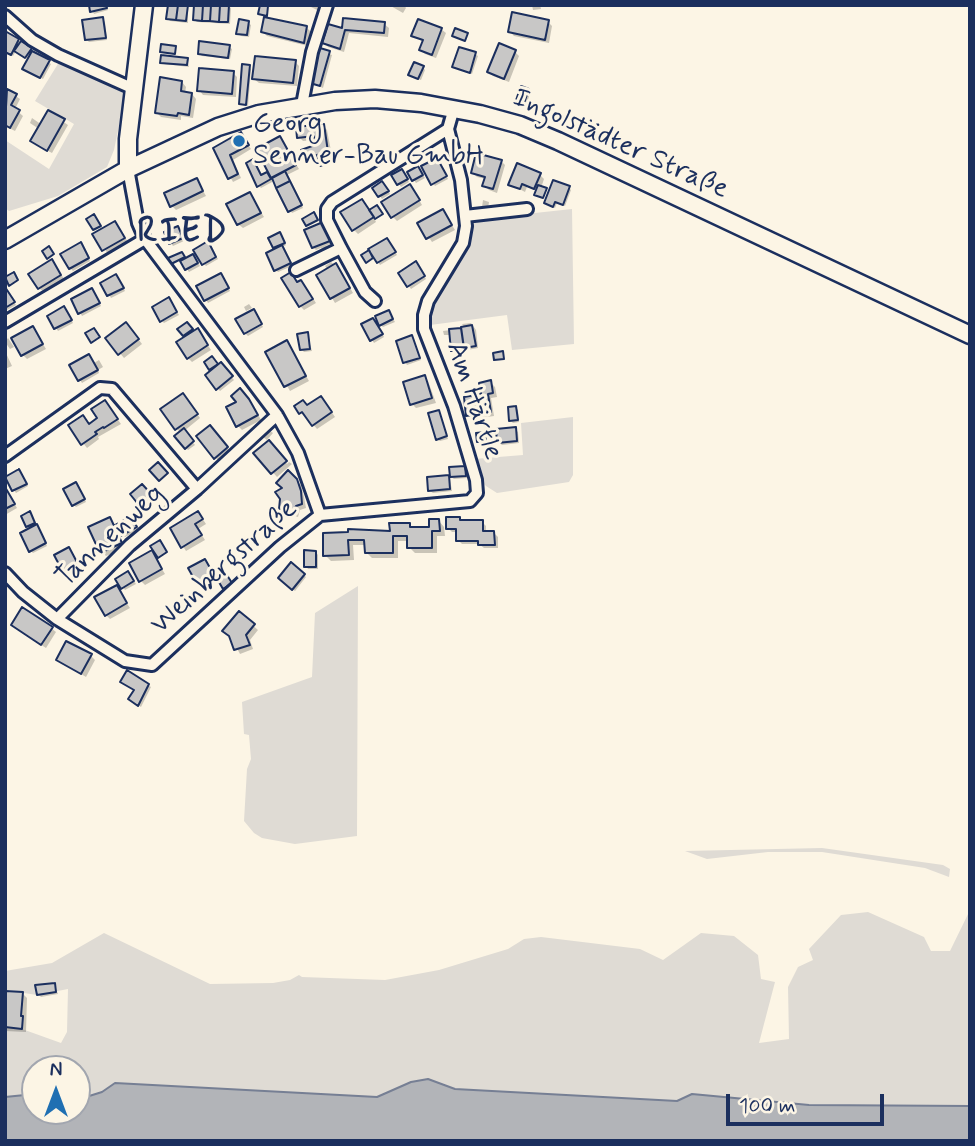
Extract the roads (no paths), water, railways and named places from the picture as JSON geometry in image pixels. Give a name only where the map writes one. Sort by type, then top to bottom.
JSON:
[{"type":"main road","points":[[128,169],[128,139],[144,5]]},
{"type":"main road","name":"Ingolstädter Straße","points":[[5,240],[128,169],[218,127],[259,114],[302,105],[375,99],[454,108],[520,125],[970,335]]},
{"type":"street","points":[[302,105],[312,52],[327,5]]},
{"type":"street","points":[[5,16],[32,40],[58,55],[134,89]]},
{"type":"street","points":[[375,301],[365,292],[341,248],[327,220],[327,209],[332,202],[448,129],[454,108]]},
{"type":"street","name":"Am Härtle","points":[[320,515],[470,501],[477,493],[476,480],[454,406],[424,329],[428,301],[463,243],[465,216],[461,180],[448,129]]},
{"type":"street","name":"Weinbergstraße","points":[[5,573],[23,592],[57,619],[125,661],[152,665],[280,547],[320,515],[298,453],[277,415],[145,239],[138,223],[128,169]]},
{"type":"street","points":[[465,216],[527,209]]},
{"type":"street","points":[[5,322],[145,239]]},
{"type":"street","points":[[296,270],[341,248]]},
{"type":"street","name":"Tannenweg","points":[[5,456],[100,388],[111,389],[197,489]]},
{"type":"street","name":"Tannenweg","points":[[57,619],[130,545],[197,489],[277,415]]},
{"type":"place","name":"Georg Senner-Bau GmbH","points":[[239,141]]},
{"type":"district","name":"RIED","points":[[183,234]]}]
